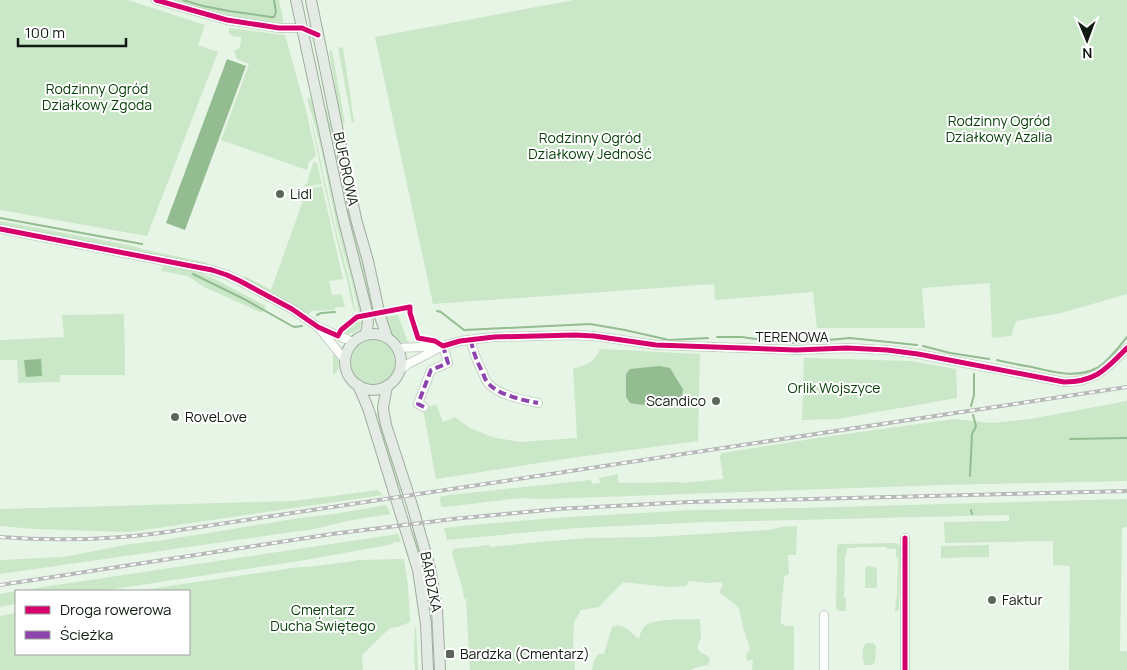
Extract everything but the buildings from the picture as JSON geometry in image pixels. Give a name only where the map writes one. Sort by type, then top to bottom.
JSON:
[{"type":"main road","name":"BUFOROWA","points":[[296,0],[342,213],[367,315],[366,334]]},
{"type":"main road","name":"BUFOROWA","points":[[310,0],[356,219],[387,337]]},
{"type":"main road","points":[[366,334],[380,334],[387,337],[398,348],[401,357],[400,370],[397,377],[387,386],[369,390],[352,381],[348,376],[345,360],[346,352],[353,342],[366,334]]},
{"type":"main road","name":"BARDZKA","points":[[358,385],[368,408],[418,570],[426,624],[428,670]]},
{"type":"main road","name":"BARDZKA","points":[[387,386],[383,405],[384,418],[432,576],[440,670]]},
{"type":"street","points":[[156,0],[240,22],[278,28],[302,28],[318,35]]},
{"type":"street","points":[[302,28],[314,16]]},
{"type":"street","points":[[0,229],[212,270],[227,275],[272,298],[318,327],[353,342]]},
{"type":"street","points":[[318,327],[345,360]]},
{"type":"street","name":"TERENOWA","points":[[398,348],[443,346],[471,340],[494,338],[575,335],[594,336],[656,346],[796,350],[847,348],[887,350],[918,354],[1064,382],[1076,382],[1100,373],[1127,348]]},
{"type":"street","points":[[471,340],[476,359],[487,382],[501,392],[538,404]]},
{"type":"street","points":[[424,406],[418,404],[431,370],[448,363],[443,346]]},
{"type":"street","name":"TERENOWA","points":[[400,370],[443,346]]},
{"type":"street","points":[[905,538],[905,670]]},
{"type":"street","points":[[824,615],[824,670]]},
{"type":"green space","name":"Rodzinny Ogród Działkowy Zgoda","points":[[0,0],[128,0],[205,25],[198,45],[218,52],[147,236],[0,210]]},
{"type":"green space","points":[[172,0],[279,0],[283,23],[231,16]]},
{"type":"green space","name":"Rodzinny Ogród Działkowy Jedność","points":[[574,0],[1127,0],[1127,294],[1061,313],[1016,321],[1011,336],[992,338],[990,283],[922,288],[925,328],[817,328],[813,292],[715,300],[714,284],[433,304],[375,37]]},
{"type":"green space","points":[[229,28],[285,35],[307,114],[316,156],[309,162],[307,170],[221,140],[249,64],[237,59],[234,51],[240,46],[241,37],[229,34]]},
{"type":"green space","points":[[343,47],[354,121],[352,123],[338,48]]},
{"type":"green space","points":[[332,50],[345,124],[341,122],[339,113],[329,51]]},
{"type":"green space","points":[[310,98],[316,112],[340,227],[362,312],[359,313],[307,99]]},
{"type":"green space","points":[[323,101],[329,117],[327,118],[330,119],[354,230],[375,310],[371,311],[351,232]]},
{"type":"green space","points":[[310,116],[356,313],[351,301],[336,237]]},
{"type":"green space","points":[[314,162],[317,163],[322,184],[304,187],[307,183]]},
{"type":"green space","points":[[322,186],[343,279],[329,281],[332,295],[340,294],[345,307],[335,307],[335,310],[311,311],[309,314],[243,279],[245,276],[271,290],[304,198],[303,190]]},
{"type":"green space","points":[[0,221],[134,246],[208,263],[206,265],[0,225]]},
{"type":"green space","points":[[163,266],[194,271],[213,278],[266,306],[262,313],[204,287],[188,276],[161,271]]},
{"type":"green space","points":[[124,314],[125,375],[60,375],[60,382],[18,383],[17,360],[0,360],[0,340],[64,337],[62,315]]},
{"type":"green space","points":[[398,315],[409,345],[397,338],[385,317]]},
{"type":"green space","points":[[363,321],[356,332],[343,334],[357,322]]},
{"type":"green space","points":[[373,340],[385,344],[391,350],[395,362],[391,374],[385,380],[373,384],[361,380],[355,374],[351,362],[355,350],[361,344]]},
{"type":"green space","points":[[600,349],[700,354],[698,441],[436,479],[423,409],[436,404],[443,422],[455,417],[468,427],[492,437],[519,442],[577,438],[573,369],[590,362],[596,357]],"holes":[[[649,368],[677,378],[683,389],[630,369]]]},
{"type":"green space","points":[[334,352],[339,363],[334,375],[333,354]]},
{"type":"green space","name":"Orlik Wojszyce","points":[[804,358],[910,361],[956,369],[957,398],[837,419],[802,420]]},
{"type":"green space","points":[[1127,401],[1127,481],[941,485],[544,499],[521,498],[441,506],[440,497],[449,495],[591,480],[592,484],[600,483],[599,478],[618,474],[618,483],[680,483],[723,479],[720,456],[722,453],[955,419],[993,423],[1030,419]]},
{"type":"green space","points":[[374,413],[379,413],[380,423],[402,492],[400,493]]},
{"type":"green space","points":[[378,490],[383,495],[130,532],[0,526],[0,509],[294,501]]},
{"type":"green space","points":[[1127,499],[1127,527],[1122,528],[1120,651],[1127,651],[1127,670],[1069,670],[1070,566],[1053,565],[1053,541],[945,543],[944,522],[1009,521],[1009,515],[707,522],[576,528],[447,540],[444,528],[569,517],[693,510]]},
{"type":"green space","points":[[386,505],[391,514],[352,520],[314,529],[0,574],[0,560],[63,557],[130,544]]},
{"type":"green space","points":[[797,526],[796,555],[788,555],[789,574],[784,576],[781,617],[781,623],[785,626],[794,626],[794,670],[752,670],[753,659],[747,661],[746,654],[750,648],[739,608],[719,592],[723,585],[722,582],[688,581],[687,586],[669,587],[623,582],[599,607],[581,610],[574,622],[575,670],[470,670],[466,599],[464,599],[452,554],[453,549],[586,538],[654,537],[768,530]]},
{"type":"green space","points":[[412,532],[415,532],[423,563],[432,616],[430,615],[422,568]]},
{"type":"green space","points":[[398,534],[401,542],[299,561],[108,590],[23,590]]},
{"type":"green space","points":[[896,543],[900,546],[899,611],[895,611],[898,557],[896,557],[896,549],[887,549],[887,547],[856,547],[847,548],[844,598],[846,598],[846,611],[838,611],[836,609],[837,546],[839,544]]},
{"type":"green space","points":[[989,545],[989,557],[941,558],[941,546]]},
{"type":"green space","name":"Cmentarz Ducha Świętego","points":[[404,559],[410,622],[398,627],[389,628],[362,655],[363,670],[0,670],[0,616],[15,613],[15,655],[190,655],[190,590],[143,590],[358,560]]},
{"type":"green space","points":[[867,566],[877,569],[877,586],[875,588],[865,588],[865,569]]},
{"type":"green space","points":[[15,591],[15,604],[0,607],[0,594]]},
{"type":"green space","points":[[700,619],[701,637],[697,648],[708,656],[710,661],[708,665],[690,670],[592,670],[594,660],[598,654],[604,654],[612,627],[620,626],[626,628],[639,639],[643,628],[651,623],[665,620]]},
{"type":"green space","points":[[416,627],[418,670],[415,670],[414,650]]},
{"type":"green space","points":[[867,643],[873,643],[876,646],[875,662],[872,665],[865,665],[863,660],[863,648]]},
{"type":"shaded area","points":[[227,59],[246,66],[185,230],[166,223]]},
{"type":"shaded area","points":[[41,359],[42,376],[26,377],[24,360]]},
{"type":"shaded area","points":[[659,366],[670,368],[683,389],[682,396],[676,400],[657,405],[630,403],[626,397],[626,374],[630,369]]},
{"type":"waterway","points":[[183,0],[203,6],[271,17],[274,17],[276,12],[274,0]]},
{"type":"waterway","points":[[0,218],[142,244]]},
{"type":"waterway","points":[[193,274],[244,299],[292,326],[302,326]]},
{"type":"waterway","points":[[437,311],[464,330],[590,324],[669,340],[708,338]]},
{"type":"waterway","points":[[317,315],[335,312]]},
{"type":"waterway","points":[[717,337],[742,337],[784,343],[808,342]]},
{"type":"waterway","points":[[997,360],[1056,372],[1081,373],[1097,368],[1105,362],[1127,337]]},
{"type":"waterway","points":[[817,341],[850,338],[917,345]]},
{"type":"waterway","points":[[923,346],[950,353],[989,359]]},
{"type":"waterway","points":[[971,406],[974,395],[974,374]]},
{"type":"waterway","points":[[970,476],[972,434],[976,426],[973,415]]},
{"type":"waterway","points":[[1070,439],[1127,438]]},
{"type":"waterway","points":[[971,510],[972,514]]},
{"type":"railway","points":[[0,537],[80,539],[160,533],[1127,387]]},
{"type":"railway","points":[[0,585],[332,534],[453,519],[557,509],[689,502],[1127,491]]},
{"type":"marked path","points":[[471,340],[485,378],[492,387],[511,396],[538,403]]},
{"type":"marked path","points":[[424,407],[418,404],[431,370],[448,363],[443,346]]},
{"type":"cycle path","points":[[156,0],[227,20],[279,28],[302,28],[318,35]]},
{"type":"cycle path","points":[[0,229],[212,270],[240,281],[292,309],[318,327],[338,336],[341,330],[357,317],[410,307],[418,338],[435,341],[443,346],[460,341],[494,337],[575,335],[656,345],[796,350],[847,348],[887,350],[918,354],[1064,382],[1084,380],[1100,373],[1127,348]]},
{"type":"cycle path","points":[[905,538],[905,670]]},
{"type":"place","name":"Lidl","points":[[280,194]]},
{"type":"place","name":"Scandico","points":[[716,401]]},
{"type":"place","name":"RoveLove","points":[[175,417]]},
{"type":"place","name":"Faktur","points":[[992,600]]},
{"type":"place","name":"Bardzka (Cmentarz)","points":[[450,654]]},
{"type":"park label","name":"Rodzinny Ogród Działkowy Azalia","points":[[999,130]]}]
